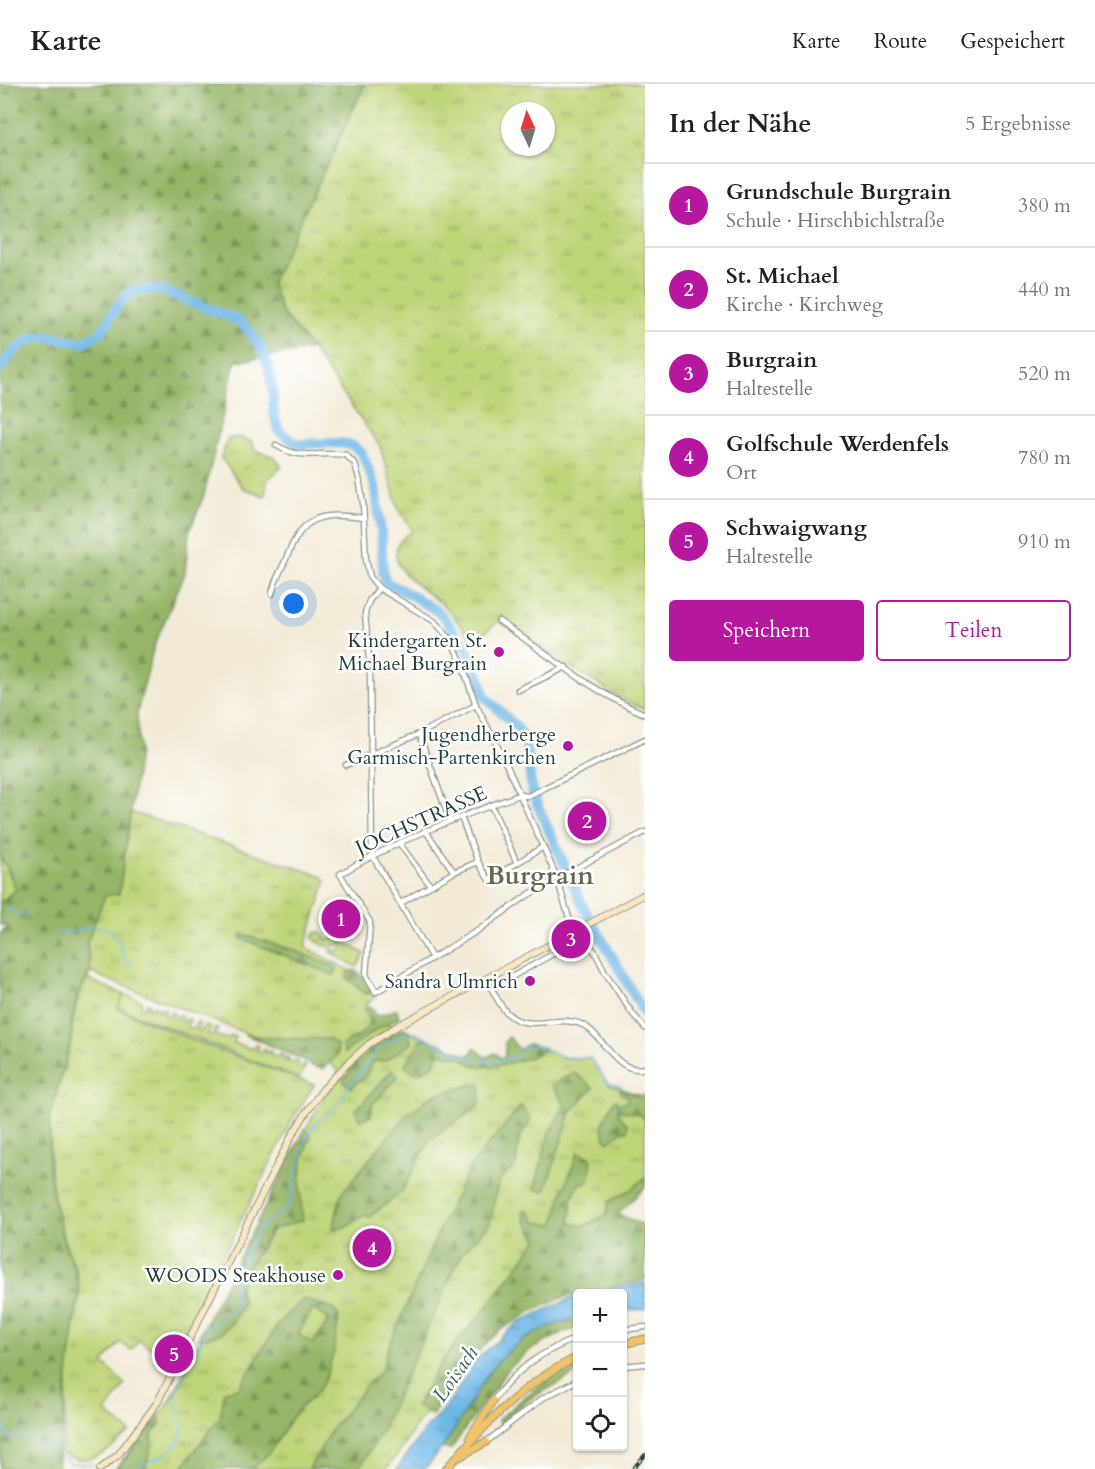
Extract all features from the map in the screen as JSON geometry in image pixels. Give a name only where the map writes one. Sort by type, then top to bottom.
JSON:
[{"type":"main road","points":[[627,1343],[645,1339]]},
{"type":"main road","points":[[446,1469],[499,1411],[523,1389],[573,1359]]},
{"type":"main road","points":[[461,1452],[493,1401]]},
{"type":"main road","points":[[454,1460],[486,1442]]},
{"type":"street","points":[[276,445],[301,456],[346,455],[355,464],[359,478],[369,577],[379,588],[420,611],[451,640],[476,705],[503,757],[557,878],[569,918],[595,952],[605,972],[632,1013],[645,1028]]},
{"type":"street","points":[[272,594],[273,585],[296,535],[305,525],[323,516],[363,518]]},
{"type":"street","points":[[379,588],[369,601],[365,614],[370,670],[372,855],[432,958],[477,932],[557,878],[645,832]]},
{"type":"street","points":[[499,621],[617,701],[645,714]]},
{"type":"street","points":[[518,690],[566,667]]},
{"type":"street","points":[[346,765],[419,734],[476,705]]},
{"type":"street","points":[[419,734],[450,821]]},
{"type":"street","name":"JOCHSTRASSE","points":[[432,958],[376,992],[366,975],[370,922],[340,874],[372,855],[425,830],[519,795],[528,796],[645,739]]},
{"type":"street","points":[[492,805],[516,861]]},
{"type":"street","points":[[461,817],[478,862],[489,879],[543,847]]},
{"type":"street","points":[[425,830],[454,872]]},
{"type":"street","points":[[399,843],[430,885]]},
{"type":"street","points":[[401,903],[454,872],[478,862]]},
{"type":"street","points":[[100,1469],[107,1467],[157,1403],[292,1135],[323,1089],[369,1044],[399,1025],[645,894]]},
{"type":"street","points":[[492,988],[551,955],[585,940]]},
{"type":"street","points":[[486,979],[501,1005],[514,1019],[529,1022],[578,1023],[587,1027],[624,1065],[639,1069],[645,1068]]},
{"type":"street","points":[[627,1329],[645,1327]]},
{"type":"street","points":[[493,1401],[511,1379],[530,1362],[544,1352],[573,1340]]},
{"type":"street","points":[[627,1366],[645,1364]]},
{"type":"street","points":[[486,1442],[543,1398],[573,1383]]},
{"type":"green space","points":[[0,84],[365,84],[271,283],[282,313],[312,349],[235,362],[204,495],[189,532],[185,573],[154,646],[137,713],[139,752],[119,894],[105,896],[87,942],[91,972],[78,993],[71,1026],[71,1040],[50,1115],[49,1175],[63,1241],[75,1269],[79,1292],[57,1469],[0,1469],[0,934],[8,926],[0,925],[0,903],[16,889],[0,858]]},
{"type":"green space","points":[[365,84],[645,84],[645,710],[620,698],[499,621],[474,641],[447,609],[403,572],[396,553],[400,541],[413,531],[398,508],[380,446],[312,349],[282,313],[271,283]]},
{"type":"green space","points":[[239,437],[252,442],[255,450],[274,457],[282,467],[267,480],[265,496],[243,488],[221,458],[228,439]]},
{"type":"green space","points":[[131,812],[321,876],[326,881],[305,947],[363,977],[375,998],[365,1004],[374,1020],[421,1035],[470,1058],[492,1061],[538,1046],[564,1058],[590,1058],[608,1084],[645,1097],[645,1187],[455,1367],[429,1412],[419,1420],[401,1450],[386,1469],[115,1469],[169,1403],[306,1128],[326,1094],[343,1076],[329,1062],[268,1042],[86,971],[85,941],[111,878]]},
{"type":"green space","points":[[0,858],[16,889],[0,903]]},
{"type":"green space","points":[[320,932],[327,940],[337,938],[343,942],[331,947],[324,945],[312,938],[315,933]]},
{"type":"green space","points":[[242,934],[296,951],[337,968],[334,975],[240,938]]},
{"type":"green space","points":[[344,942],[365,954],[357,967],[330,952],[332,949],[338,952]]},
{"type":"green space","points":[[354,970],[367,981],[372,990],[369,994],[364,993],[348,979],[348,973]]},
{"type":"green space","points":[[87,979],[123,994],[118,1009],[195,1041],[314,1085],[292,1120],[174,1354],[167,1360],[139,1340],[131,1350],[120,1342],[103,1363],[125,1384],[106,1412],[130,1432],[107,1451],[82,1459],[62,1453],[69,1364],[80,1291],[76,1270],[64,1240],[55,1204],[50,1168],[50,1116],[72,1040],[77,1000]]},
{"type":"green space","points":[[124,994],[142,1001],[141,1007],[145,1008],[147,1003],[152,1009],[154,1005],[160,1008],[159,1011],[163,1008],[167,1016],[171,1012],[174,1014],[172,1018],[176,1019],[178,1015],[183,1017],[181,1021],[185,1022],[187,1018],[190,1020],[187,1027],[193,1029],[197,1022],[200,1024],[197,1030],[202,1031],[205,1025],[211,1028],[208,1034],[213,1036],[215,1028],[219,1030],[215,1033],[217,1036],[229,1039],[231,1035],[236,1037],[234,1043],[252,1049],[255,1044],[259,1046],[257,1051],[261,1053],[264,1048],[266,1053],[269,1050],[272,1052],[271,1055],[278,1057],[279,1054],[284,1055],[283,1059],[289,1058],[288,1062],[294,1063],[295,1060],[299,1062],[297,1066],[302,1068],[306,1065],[299,1079],[118,1008]]},
{"type":"green space","points":[[370,1006],[377,1016],[397,1009],[399,1018],[379,1028],[344,1053],[342,1045],[359,1036],[371,1023],[365,1008]]},
{"type":"green space","points":[[404,1028],[409,1031],[411,1043],[385,1061],[374,1061],[364,1078],[352,1088],[343,1081],[362,1058]]},
{"type":"green space","points":[[244,1034],[269,1038],[329,1039],[337,1045],[338,1054],[323,1069],[314,1067],[304,1060]]},
{"type":"green space","points":[[509,1037],[519,1050],[528,1044],[545,1048],[522,1060],[500,1065],[474,1065],[462,1058],[439,1052],[436,1062],[427,1069],[414,1073],[405,1065],[420,1040],[426,1038],[469,1056],[475,1047],[485,1058],[495,1053],[501,1058],[505,1056],[505,1042]]},
{"type":"green space","points":[[392,1070],[398,1076],[372,1105],[371,1116],[359,1120],[356,1110]]},
{"type":"green space","points":[[574,1072],[593,1088],[571,1112],[545,1191],[536,1190],[549,1132],[565,1104],[552,1086]]},
{"type":"green space","points":[[471,1085],[481,1086],[479,1106],[430,1140],[401,1193],[369,1217],[365,1215],[343,1228],[333,1229],[341,1194],[406,1115],[433,1095]]},
{"type":"green space","points":[[620,1089],[638,1096],[645,1095],[645,1119],[638,1114],[620,1110],[621,1103],[627,1102],[628,1097],[622,1094]]},
{"type":"green space","points":[[615,1100],[618,1102],[618,1114],[628,1125],[627,1131],[621,1132],[609,1142],[605,1138],[602,1126]]},
{"type":"green space","points":[[521,1106],[531,1119],[519,1139],[516,1165],[498,1182],[490,1224],[462,1253],[380,1433],[359,1469],[309,1469],[331,1430],[382,1370],[386,1353],[444,1219],[472,1164]]},
{"type":"green space","points":[[305,1129],[311,1135],[301,1177],[303,1220],[272,1230],[243,1276],[239,1289],[243,1303],[231,1324],[222,1333],[198,1338]]},
{"type":"green space","points":[[578,1152],[592,1158],[589,1182],[579,1183],[572,1199],[570,1223],[583,1226],[606,1216],[609,1202],[645,1177],[645,1187],[618,1214],[645,1226],[645,1280],[602,1289],[573,1289],[573,1295],[530,1312],[500,1330],[463,1366],[432,1415],[416,1406],[441,1362],[490,1303],[537,1240],[524,1218],[523,1210],[528,1210],[535,1222],[554,1225],[562,1194]]},
{"type":"green space","points":[[303,1299],[333,1309],[339,1317],[331,1362],[320,1388],[297,1411],[264,1458],[251,1469],[181,1469],[221,1416],[224,1391],[239,1388],[280,1321]],"holes":[[[313,1309],[329,1319],[313,1344],[298,1334]]]},
{"type":"green space","points":[[573,1319],[573,1329],[530,1350],[509,1368],[450,1450],[442,1448],[494,1367],[509,1351],[527,1338],[549,1327]]},
{"type":"green space","points":[[573,1366],[573,1375],[531,1398],[499,1424],[498,1420],[535,1388]]},
{"type":"green space","points":[[159,1417],[161,1423],[152,1434],[152,1445],[145,1469],[117,1469]]},
{"type":"water","points":[[645,1283],[645,1309],[627,1311],[627,1289],[611,1289]]},
{"type":"water","points":[[573,1298],[573,1319],[544,1329],[520,1343],[501,1359],[486,1378],[444,1445],[425,1469],[397,1469],[427,1426],[451,1399],[477,1359],[519,1322]]},
{"type":"waterway","points":[[0,368],[19,347],[36,338],[55,337],[83,343],[102,331],[118,305],[132,290],[161,290],[240,321],[258,342],[268,365],[274,415],[279,431],[297,444],[342,443],[353,446],[362,453],[375,486],[381,530],[383,572],[386,582],[440,613],[463,643],[478,673],[485,697],[517,727],[525,741],[532,790],[537,804],[584,908],[645,1014]]},
{"type":"waterway","points":[[6,909],[26,916]]},
{"type":"waterway","points":[[55,933],[69,933],[91,926],[109,930],[120,942],[123,955],[130,967]]},
{"type":"waterway","points":[[133,1469],[168,1452],[176,1445],[182,1427],[174,1398],[209,1327],[237,1306],[234,1279],[258,1229],[289,1208],[302,1151],[313,1126],[338,1104],[348,1087],[376,1052],[400,1035],[422,1035],[449,1050],[470,1058],[492,1061],[515,1058],[526,1047],[538,1046],[564,1057],[590,1058],[608,1083],[622,1087]]},
{"type":"waterway","points":[[0,1419],[3,1420],[7,1437],[20,1435],[49,1448],[71,1463],[92,1464]]},
{"type":"railway","points":[[633,1469],[645,1455]]},
{"type":"place","name":"Kindergarten St. Michael Burgrain","points":[[499,652]]},
{"type":"place","name":"Jugendherberge Garmisch-Partenkirchen","points":[[568,746]]},
{"type":"place","name":"St. Michael","points":[[587,821]]},
{"type":"place","name":"Grundschule Burgrain","points":[[341,919]]},
{"type":"place","name":"Burgrain","points":[[571,939]]},
{"type":"place","name":"Sandra Ulmrich","points":[[530,981]]},
{"type":"place","name":"Golfschule Werdenfels","points":[[372,1248]]},
{"type":"place","name":"WOODS Steakhouse","points":[[338,1275]]},
{"type":"place","name":"Schwaigwang","points":[[174,1354]]},
{"type":"district","name":"Burgrain","points":[[540,875]]},
{"type":"water label","name":"Loisach","points":[[455,1374]]}]
